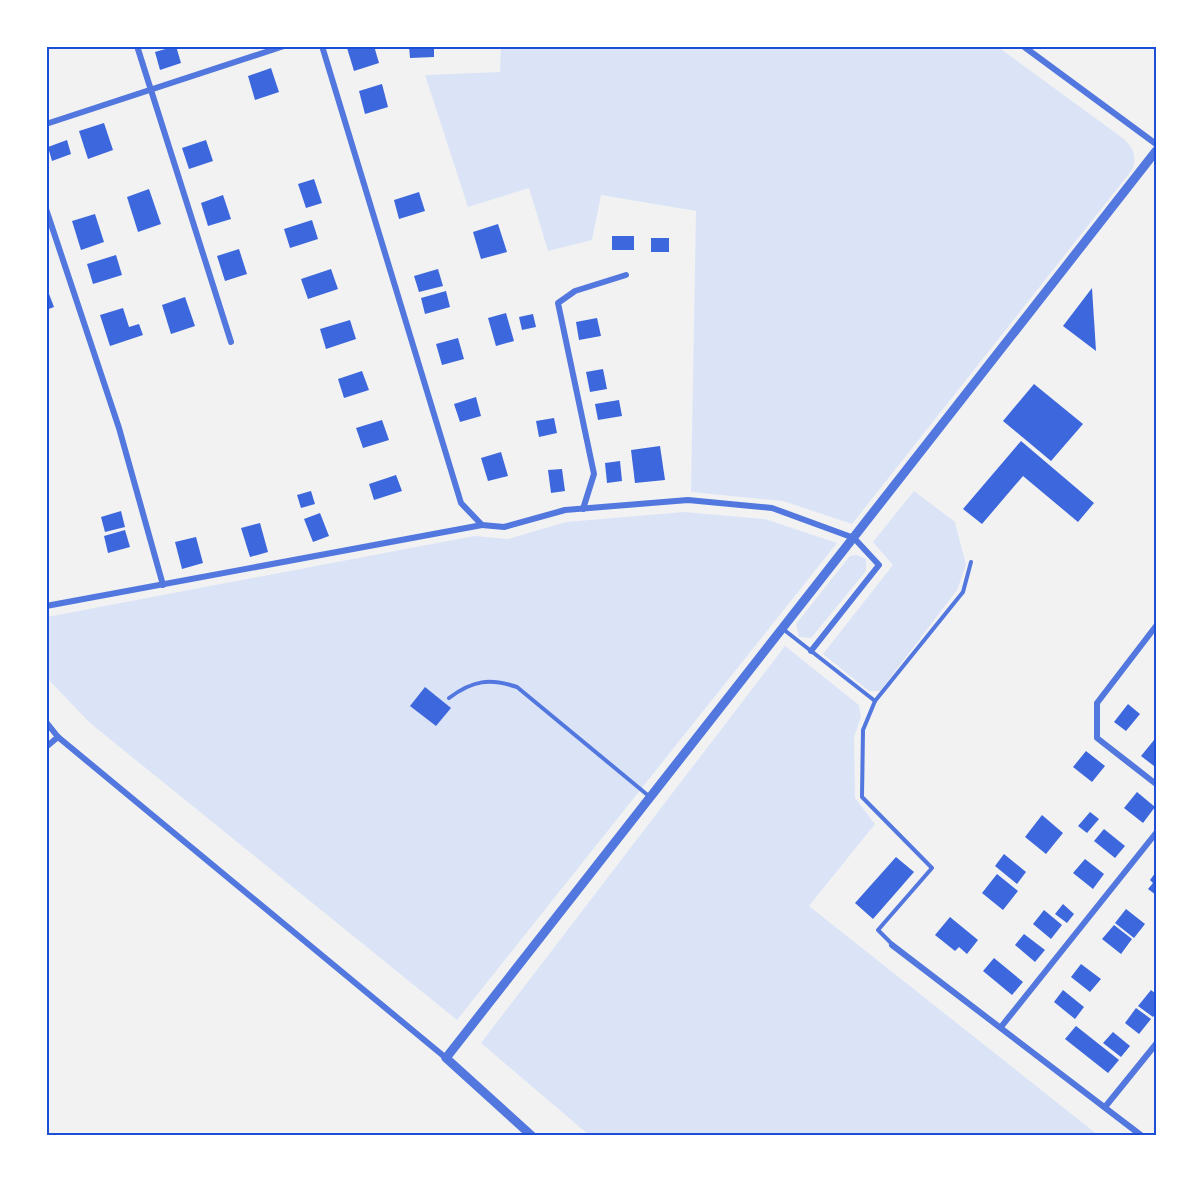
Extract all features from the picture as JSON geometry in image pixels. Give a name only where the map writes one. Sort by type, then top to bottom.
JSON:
[{"type":"street","points":[[137,46],[231,342]]},
{"type":"street","points":[[46,124],[284,46]]},
{"type":"street","points":[[322,46],[460,503],[482,525]]},
{"type":"street","points":[[1023,46],[1156,144]]},
{"type":"street","points":[[446,1058],[1156,151]]},
{"type":"street","points":[[46,209],[119,428],[164,585]]},
{"type":"street","points":[[583,509],[594,474],[558,303],[575,291],[626,275]]},
{"type":"street","points":[[46,606],[482,525],[504,527],[565,510],[688,500],[772,508],[854,538],[879,565],[811,651]]},
{"type":"street","points":[[1156,626],[1097,703],[1097,738],[1156,784]]},
{"type":"street","points":[[46,722],[58,737],[446,1058],[532,1136]]},
{"type":"street","points":[[46,747],[58,737]]},
{"type":"street","points":[[1001,1027],[1156,833]]},
{"type":"street","points":[[892,945],[1142,1136]]},
{"type":"street","points":[[1105,1107],[1156,1044]]},
{"type":"lane","points":[[892,945],[878,930],[932,868],[862,798],[863,730],[875,701],[963,592],[971,562]]},
{"type":"lane","points":[[782,629],[875,701]]},
{"type":"lane","points":[[449,698],[470,685],[485,680],[518,687],[650,797]]},
{"type":"shaded area","points":[[501,47],[998,47],[1124,139],[1134,153],[1134,165],[852,524],[783,501],[691,492],[696,211],[601,195],[592,240],[548,251],[529,188],[468,207],[425,75],[500,72]]},
{"type":"shaded area","points":[[914,491],[955,522],[966,565],[957,590],[880,691],[869,691],[823,654],[893,565],[873,542]]},
{"type":"shaded area","points":[[684,512],[765,519],[837,543],[457,1020],[90,723],[47,678],[47,617],[474,536],[508,539],[566,522]]},
{"type":"shaded area","points":[[857,555],[866,559],[866,571],[811,638],[799,637],[796,624],[850,556]]},
{"type":"shaded area","points":[[785,646],[859,705],[861,717],[854,737],[855,798],[875,824],[809,906],[1098,1135],[589,1135],[481,1043]]},
{"type":"building","points":[[176,46],[181,63],[160,70],[155,52]]},
{"type":"building","points":[[374,46],[379,63],[354,71],[347,48]]},
{"type":"building","points":[[409,46],[434,46],[434,57],[410,58]]},
{"type":"building","points":[[271,68],[279,92],[255,100],[248,76]]},
{"type":"building","points":[[382,84],[388,107],[365,114],[359,91]]},
{"type":"building","points":[[104,123],[113,150],[88,159],[79,131]]},
{"type":"building","points":[[67,140],[71,154],[52,161],[48,147]]},
{"type":"building","points":[[206,140],[213,161],[189,169],[182,148]]},
{"type":"building","points":[[314,179],[322,203],[306,208],[298,184]]},
{"type":"building","points":[[149,189],[161,224],[138,232],[127,197]]},
{"type":"building","points":[[419,192],[425,211],[399,219],[394,200]]},
{"type":"building","points":[[223,195],[231,219],[208,226],[201,203]]},
{"type":"building","points":[[95,214],[104,242],[81,250],[72,221]]},
{"type":"building","points":[[312,220],[318,239],[290,248],[284,229]]},
{"type":"building","points":[[498,224],[507,252],[481,259],[473,232]]},
{"type":"building","points":[[612,236],[634,236],[634,250],[612,250]]},
{"type":"building","points":[[651,238],[669,238],[669,252],[651,252]]},
{"type":"building","points":[[239,249],[247,274],[225,281],[217,256]]},
{"type":"building","points":[[116,255],[122,275],[93,284],[87,264]]},
{"type":"building","points":[[331,269],[338,289],[308,299],[301,279]]},
{"type":"building","points":[[438,269],[443,286],[419,292],[414,276]]},
{"type":"building","points":[[46,286],[54,307],[46,310]]},
{"type":"building","points":[[1092,288],[1096,351],[1063,326]]},
{"type":"building","points":[[446,291],[450,307],[425,314],[421,298]]},
{"type":"building","points":[[185,297],[195,326],[171,334],[162,305]]},
{"type":"building","points":[[123,308],[129,327],[139,324],[143,335],[110,346],[100,315]]},
{"type":"building","points":[[506,313],[514,341],[496,346],[488,318]]},
{"type":"building","points":[[533,314],[536,327],[522,330],[519,317]]},
{"type":"building","points":[[597,318],[601,336],[579,340],[576,322]]},
{"type":"building","points":[[350,320],[356,339],[326,349],[320,329]]},
{"type":"building","points":[[458,338],[464,359],[442,365],[436,344]]},
{"type":"building","points":[[603,369],[607,389],[590,392],[586,372]]},
{"type":"building","points":[[362,371],[369,390],[344,398],[338,379]]},
{"type":"building","points":[[1034,384],[1083,424],[1051,461],[1003,421]]},
{"type":"building","points":[[476,397],[481,416],[460,422],[454,404]]},
{"type":"building","points":[[619,400],[622,416],[598,420],[595,404]]},
{"type":"building","points":[[554,418],[557,433],[539,437],[536,421]]},
{"type":"building","points":[[382,420],[389,440],[363,448],[356,428]]},
{"type":"building","points":[[1021,441],[1094,503],[1078,522],[1023,476],[982,524],[963,509]]},
{"type":"building","points":[[660,446],[665,480],[635,483],[631,450]]},
{"type":"building","points":[[501,452],[508,476],[488,481],[481,458]]},
{"type":"building","points":[[620,461],[622,481],[607,483],[605,463]]},
{"type":"building","points":[[562,469],[565,491],[551,493],[548,470]]},
{"type":"building","points":[[396,475],[402,491],[374,500],[369,484]]},
{"type":"building","points":[[311,491],[315,504],[301,508],[297,495]]},
{"type":"building","points":[[121,511],[125,527],[105,532],[101,517]]},
{"type":"building","points":[[320,513],[329,536],[313,542],[304,519]]},
{"type":"building","points":[[260,523],[268,552],[250,557],[241,528]]},
{"type":"building","points":[[125,530],[130,547],[108,553],[104,536]]},
{"type":"building","points":[[196,537],[203,563],[182,569],[175,542]]},
{"type":"building","points":[[425,687],[451,708],[436,726],[410,706]]},
{"type":"building","points":[[1128,704],[1140,714],[1126,731],[1114,722]]},
{"type":"building","points":[[1154,740],[1156,763],[1154,766],[1141,756]]},
{"type":"building","points":[[1086,751],[1105,766],[1092,782],[1073,767]]},
{"type":"building","points":[[1137,792],[1155,807],[1143,823],[1124,808]]},
{"type":"building","points":[[1090,812],[1099,819],[1087,833],[1078,826]]},
{"type":"building","points":[[1042,815],[1063,833],[1046,854],[1025,837]]},
{"type":"building","points":[[1104,829],[1125,846],[1115,858],[1094,841]]},
{"type":"building","points":[[1004,854],[1026,872],[1017,884],[995,866]]},
{"type":"building","points":[[896,857],[914,872],[873,919],[855,903]]},
{"type":"building","points":[[1085,859],[1104,874],[1093,889],[1073,873]]},
{"type":"building","points":[[1156,872],[1156,895],[1148,889],[1153,883],[1150,880]]},
{"type":"building","points":[[997,874],[1018,891],[1003,910],[982,893]]},
{"type":"building","points":[[1063,904],[1074,914],[1067,923],[1055,914]]},
{"type":"building","points":[[1126,909],[1145,924],[1134,938],[1115,923]]},
{"type":"building","points":[[1044,910],[1062,925],[1051,939],[1033,924]]},
{"type":"building","points":[[950,917],[978,940],[967,954],[959,947],[955,951],[935,935]]},
{"type":"building","points":[[1114,925],[1132,939],[1121,954],[1102,939]]},
{"type":"building","points":[[1024,934],[1045,950],[1035,962],[1015,945]]},
{"type":"building","points":[[994,958],[1023,982],[1012,995],[983,971]]},
{"type":"building","points":[[1081,964],[1101,979],[1090,992],[1071,977]]},
{"type":"building","points":[[1063,990],[1084,1007],[1075,1019],[1054,1002]]},
{"type":"building","points":[[1151,990],[1156,994],[1156,1013],[1153,1017],[1138,1006]]},
{"type":"building","points":[[1136,1008],[1151,1019],[1139,1034],[1125,1023]]},
{"type":"building","points":[[1076,1026],[1119,1060],[1108,1073],[1065,1039]]},
{"type":"building","points":[[1113,1032],[1130,1046],[1121,1057],[1103,1043]]}]
